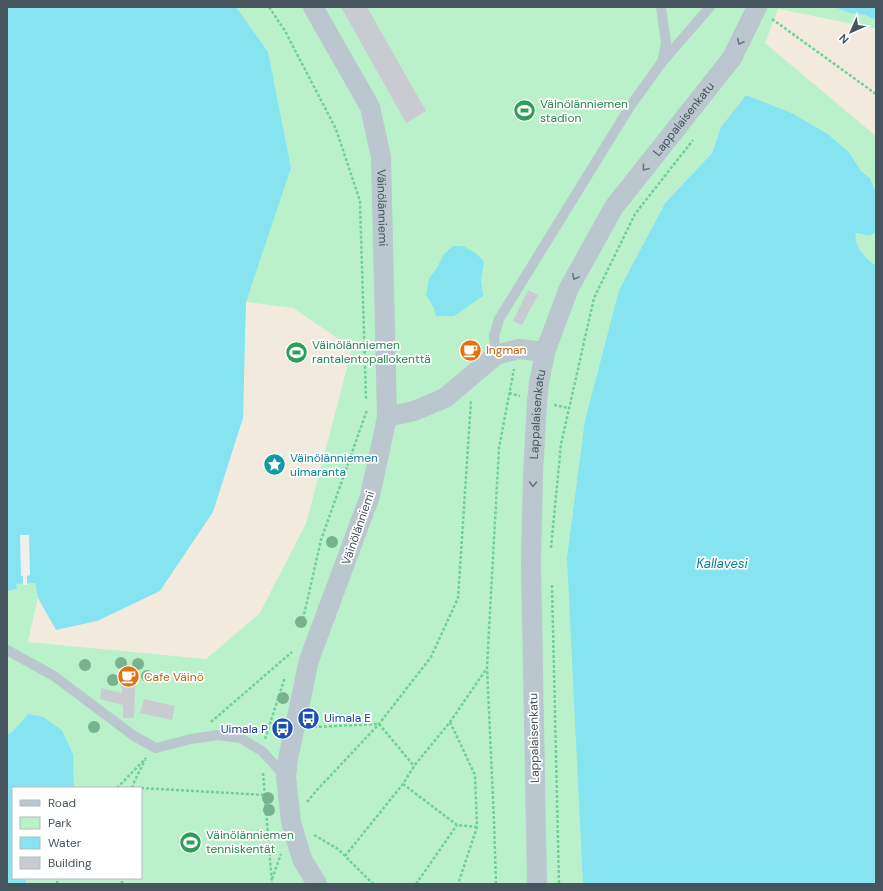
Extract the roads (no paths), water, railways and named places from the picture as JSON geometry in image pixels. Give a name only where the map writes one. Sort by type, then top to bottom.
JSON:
[{"type":"street","name":"Väinölänniemi","points":[[313,7],[370,107],[381,157],[387,417],[370,496],[309,660],[288,759],[286,777],[291,822],[302,859],[317,884]]},
{"type":"street","name":"Lappalaisenkatu","points":[[537,884],[531,555],[537,402],[539,383],[546,352],[569,288],[614,207],[765,15]]},
{"type":"street","points":[[387,417],[414,412],[445,398],[473,376],[496,355],[519,348],[546,352]]},
{"type":"lane","points":[[661,7],[666,43],[662,62]]},
{"type":"lane","points":[[496,355],[494,336],[498,319],[631,105],[662,62],[710,7]]},
{"type":"lane","points":[[7,650],[12,651],[54,676],[134,736],[156,748],[191,739],[218,735],[240,738],[262,751],[286,777]]},
{"type":"water","points":[[7,7],[236,7],[268,52],[291,168],[246,302],[243,418],[213,512],[160,591],[97,621],[56,630],[38,598],[35,583],[16,584],[17,589],[7,591]]},
{"type":"water","points":[[834,7],[876,7],[876,20],[865,15],[850,13]]},
{"type":"water","name":"Kallavesi","points":[[746,95],[792,113],[828,134],[849,152],[861,171],[870,178],[876,193],[876,232],[870,236],[856,233],[856,243],[861,252],[876,266],[876,884],[583,884],[567,558],[585,420],[619,290],[665,203],[712,153],[721,127]]},
{"type":"water","points":[[453,246],[463,246],[474,252],[484,261],[481,281],[483,296],[454,316],[436,316],[434,308],[426,295],[429,279],[438,266],[443,255]]},
{"type":"water","points":[[28,714],[43,717],[62,730],[73,754],[74,787],[12,787],[12,879],[26,879],[26,884],[7,884],[7,734],[12,732]]},
{"type":"place","name":"Väinölänniemen stadion","points":[[524,111]]},
{"type":"place","name":"Ingman","points":[[470,350]]},
{"type":"place","name":"Väinölänniemen rantalentopallokenttä","points":[[296,352]]},
{"type":"place","name":"Väinölänniemen uimaranta","points":[[274,465]]},
{"type":"place","name":"Cafe Väinö","points":[[129,677]]},
{"type":"place","name":"Uimala E","points":[[308,718]]},
{"type":"place","name":"Uimala P","points":[[283,729]]},
{"type":"place","name":"Väinölänniemen tenniskentät","points":[[190,842]]}]
